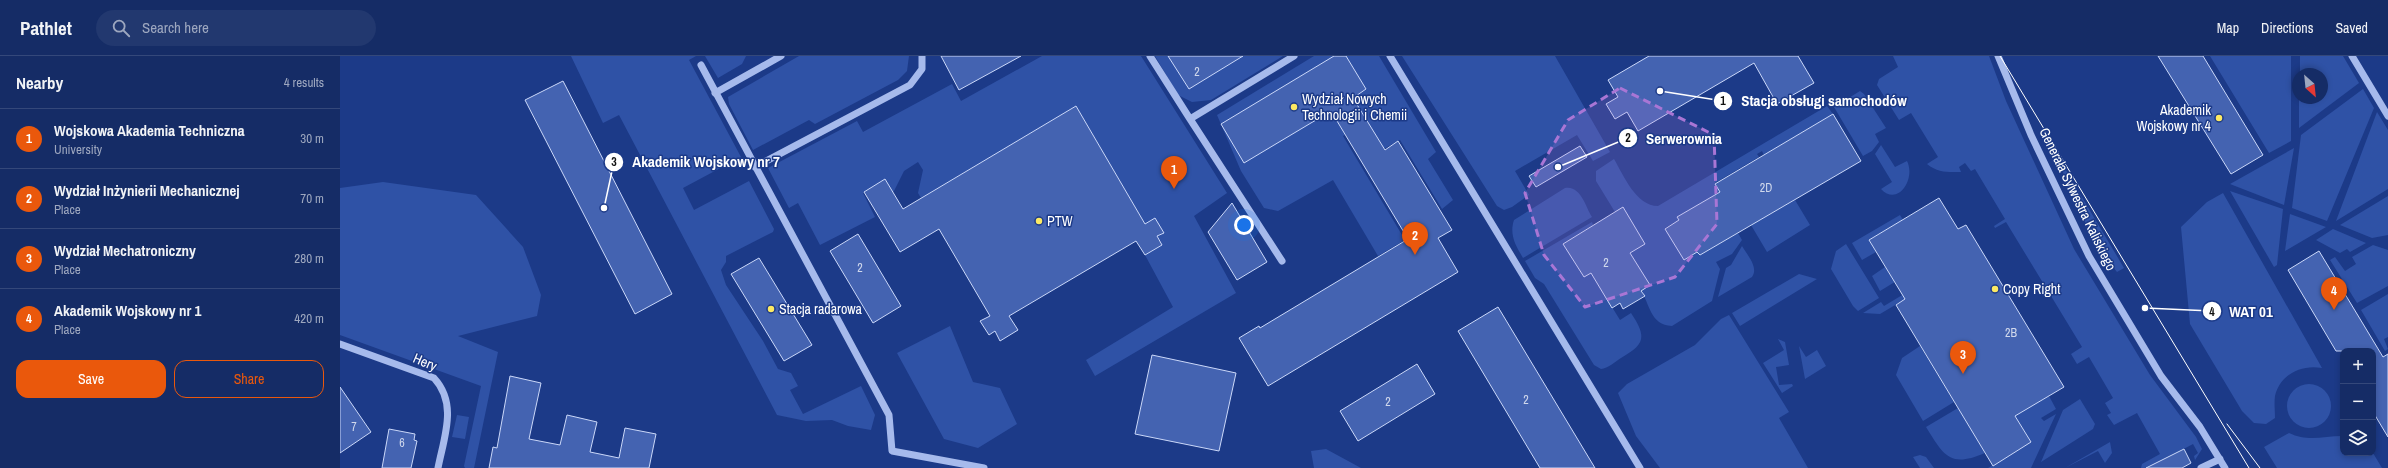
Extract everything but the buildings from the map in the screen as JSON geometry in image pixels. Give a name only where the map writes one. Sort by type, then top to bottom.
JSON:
[{"type":"street","points":[[715,93],[781,56]]},
{"type":"street","points":[[755,167],[910,85],[922,69],[922,56]]},
{"type":"street","points":[[1150,56],[1282,261]]},
{"type":"street","points":[[1190,119],[1294,56]]},
{"type":"street","points":[[1390,56],[1640,468]]},
{"type":"street","name":"Generała Sylwestra Kaliskiego","points":[[1998,56],[2031,135],[2089,256],[2161,376],[2200,427],[2226,468]]},
{"type":"street","points":[[2352,56],[2388,116]]},
{"type":"street","points":[[701,65],[889,415],[892,451],[984,468]]},
{"type":"street","name":"Hery","points":[[340,344],[434,378],[443,388],[449,408],[438,468]]},
{"type":"street","points":[[2201,468],[2220,458]]},
{"type":"highlighted area","points":[[1620,88],[1714,135],[1717,224],[1675,277],[1585,307],[1544,255],[1525,193],[1568,120]]},
{"type":"shaded area","points":[[571,56],[696,56],[689,60],[741,157],[683,188],[694,210],[749,181],[774,229],[773,232],[726,256],[726,262],[721,270],[726,285],[763,341],[778,369],[791,373],[798,386],[790,390],[803,414],[861,386],[875,415],[871,430],[848,426],[832,420],[806,421],[777,415],[619,115],[603,123]]},
{"type":"shaded area","points":[[705,56],[746,56],[742,64],[718,78]]},
{"type":"shaded area","points":[[799,56],[909,56],[907,71],[898,80],[815,124],[809,120],[753,150],[729,104],[728,97]]},
{"type":"shaded area","points":[[1042,56],[1141,56],[1227,193],[1194,216],[1236,293],[1095,376],[1086,360],[1173,307],[1145,255],[1162,245],[1157,236],[1163,233],[1145,224],[1076,106],[921,198],[918,193],[923,170],[918,162],[904,171],[893,193],[885,180],[863,193],[875,217],[820,245],[798,203],[789,208],[768,168],[857,121],[863,132],[952,84],[961,101]]},
{"type":"shaded area","points":[[1155,56],[1283,56],[1211,100],[1192,102],[1178,95]]},
{"type":"shaded area","points":[[1314,56],[1379,56],[1436,152],[1428,159],[1453,200],[1442,209],[1400,140],[1382,150],[1364,122],[1343,136],[1405,240],[1378,256],[1333,180],[1278,211],[1264,208],[1241,171],[1217,115]]},
{"type":"shaded area","points":[[1402,56],[1555,56],[1610,152],[1593,161],[1577,135],[1515,171],[1529,195],[1512,207],[1504,210],[1497,206]]},
{"type":"shaded area","points":[[1893,56],[1989,56],[2006,101],[2074,249],[2150,375],[2196,437],[2202,449],[2195,460],[2194,456],[2198,453],[2193,444],[2157,463],[2160,468],[2141,468],[2142,464],[2160,454],[2137,413],[2114,425],[2107,415],[2111,413],[2105,403],[2113,398],[2089,357],[2077,364],[2071,354],[2082,347],[2006,222],[1995,228],[1994,226],[2005,219],[1975,169],[1971,171],[1965,163],[1959,167],[1961,172],[1947,172],[1935,169],[1927,164],[1938,157],[1911,113],[1899,120],[1877,85],[1879,79],[1898,67]]},
{"type":"shaded area","points":[[2210,56],[2291,56],[2291,141],[2269,153]]},
{"type":"shaded area","points":[[2300,56],[2343,56],[2359,83],[2299,128],[2299,104],[2328,104],[2328,68],[2300,68]]},
{"type":"shaded area","points":[[2363,89],[2374,108],[2327,221],[2292,208],[2301,135]]},
{"type":"shaded area","points":[[1860,91],[1864,94],[1886,128],[1875,134],[1879,142],[1872,151],[1863,156],[1834,107]]},
{"type":"shaded area","points":[[1827,106],[1833,114],[1764,155],[1762,151],[1757,154],[1759,157],[1715,183],[1720,192],[1677,217],[1679,220],[1665,228],[1684,260],[1697,252],[1700,255],[1738,233],[1742,240],[1732,254],[1716,262],[1720,269],[1712,301],[1672,326],[1659,322],[1652,313],[1641,291],[1649,285],[1630,253],[1645,244],[1623,208],[1615,212],[1596,181],[1596,171],[1614,159],[1637,196],[1650,205],[1658,206]]},
{"type":"shaded area","points":[[2377,112],[2388,130],[2388,189],[2336,221]]},
{"type":"shaded area","points":[[1881,145],[1895,167],[1907,161],[1909,168],[1907,183],[1899,193],[1894,195],[1887,194],[1881,189],[1892,182],[1875,154]]},
{"type":"shaded area","points":[[2051,145],[2124,268],[2117,272],[2094,243]]},
{"type":"shaded area","points":[[2294,148],[2284,205],[2230,184]]},
{"type":"shaded area","points":[[383,182],[476,195],[523,247],[541,295],[537,316],[458,336],[498,352],[474,468],[465,468],[464,466],[481,386],[340,335],[340,188]]},
{"type":"shaded area","points":[[1565,188],[1571,188],[1579,193],[1592,217],[1523,258],[1516,245],[1512,231],[1514,220]]},
{"type":"shaded area","points":[[2230,191],[2283,209],[2277,265],[2274,267]]},
{"type":"shaded area","points":[[2223,193],[2322,368],[2314,367],[2300,369],[2287,376],[2278,388],[2275,396],[2275,418],[2266,424],[2254,423],[2242,411],[2190,324],[2181,227],[2207,202]]},
{"type":"shaded area","points":[[2388,196],[2388,235],[2372,238],[2340,225]]},
{"type":"shaded area","points":[[1795,200],[1810,225],[1767,252],[1751,225]]},
{"type":"shaded area","points":[[2290,214],[2326,227],[2285,251]]},
{"type":"shaded area","points":[[1900,215],[1903,220],[1869,240],[1876,252],[1862,260],[1852,243]]},
{"type":"shaded area","points":[[1592,222],[1593,225],[1563,244],[1584,277],[1591,273],[1620,320],[1631,313],[1640,328],[1641,334],[1639,344],[1635,348],[1611,365],[1601,369],[1594,365],[1544,284],[1535,278],[1525,261]]},
{"type":"shaded area","points":[[2333,229],[2366,243],[2350,252],[2347,249],[2340,253],[2316,240]]},
{"type":"shaded area","points":[[1846,244],[1879,298],[1858,311],[1853,306],[1831,269],[1836,251]]},
{"type":"shaded area","points":[[2373,245],[2388,250],[2388,286],[2357,303],[2330,260],[2335,257],[2345,271],[2356,264],[2352,257]]},
{"type":"shaded area","points":[[1742,246],[1753,265],[1754,273],[1752,277],[1718,297],[1726,268],[1731,265]]},
{"type":"shaded area","points":[[1941,251],[2034,405],[2049,396],[2056,409],[2041,418],[2044,421],[2056,414],[2031,468],[1988,468],[2031,442],[1947,303],[1934,258],[1880,291],[1872,276],[1885,267],[1893,280]]},
{"type":"shaded area","points":[[1799,274],[1817,279],[1740,326],[1732,313]]},
{"type":"shaded area","points":[[1934,276],[1934,282],[1880,314],[1863,313],[1881,302],[1884,306]]},
{"type":"shaded area","points":[[2388,294],[2388,337],[2384,339],[2388,349],[2385,351],[2361,310]]},
{"type":"shaded area","points":[[1729,315],[1789,412],[1779,418],[1808,468],[1660,468],[1636,436],[1618,393],[1627,384],[1695,345],[1721,319]]},
{"type":"shaded area","points":[[950,326],[973,382],[1000,388],[1017,424],[978,448],[944,439],[897,353]]},
{"type":"shaded area","points":[[1778,339],[1785,342],[1789,365],[1776,367],[1779,385],[1792,384],[1793,386],[1782,393],[1763,363],[1784,350]]},
{"type":"shaded area","points":[[1799,346],[1806,357],[1817,350],[1826,366],[1805,379]]},
{"type":"shaded area","points":[[1920,346],[1954,402],[1923,421],[1896,375],[1902,358]]},
{"type":"shaded area","points":[[2305,384],[2313,384],[2318,385],[2325,390],[2330,397],[2330,415],[2325,422],[2318,427],[2305,428],[2297,425],[2290,418],[2287,410],[2287,402],[2290,394],[2297,387]]},
{"type":"shaded area","points":[[2080,399],[2095,424],[2093,429],[2041,462],[2063,410]]},
{"type":"shaded area","points":[[1958,408],[1985,453],[1964,459],[1956,459],[1949,456],[1943,452],[1926,427]]},
{"type":"shaded area","points":[[457,415],[469,417],[465,439],[452,437]]},
{"type":"shaded area","points":[[2289,433],[2296,436],[2309,438],[2340,436],[2340,456],[2375,456],[2382,468],[2277,468],[2264,447]]},
{"type":"shaded area","points":[[2110,442],[2112,453],[2105,463],[2098,451],[2065,468]]},
{"type":"shaded area","points":[[1326,449],[1361,468],[1314,468],[1311,451]]},
{"type":"shaded area","points":[[1920,455],[1926,457],[1934,468],[1920,468],[1913,457]]},
{"type":"tram line","points":[[2000,56],[2249,468]]},
{"type":"tram line","points":[[2227,424],[2260,468]]},
{"type":"place","name":"Stacja obsługi samochodów","points":[[1660,91]]},
{"type":"place","name":"Wydział Nowych Technologii i Chemii","points":[[1294,107]]},
{"type":"place","name":"Akademik Wojskowy nr 4","points":[[2219,118]]},
{"type":"place","name":"Serwerownia","points":[[1558,167]]},
{"type":"place","name":"Wojskowa Akademia Techniczna","points":[[1174,189]]},
{"type":"place","name":"Akademik Wojskowy nr 7","points":[[604,208]]},
{"type":"place","name":"PTW","points":[[1039,221]]},
{"type":"place","name":"Wydział Inżynierii Mechanicznej","points":[[1415,255]]},
{"type":"place","name":"Copy Right","points":[[1995,289]]},
{"type":"place","name":"WAT 01","points":[[2145,308]]},
{"type":"place","name":"Stacja radarowa","points":[[771,309]]},
{"type":"place","name":"Akademik Wojskowy nr 1","points":[[2334,310]]},
{"type":"place","name":"Wydział Mechatroniczny","points":[[1963,374]]}]
